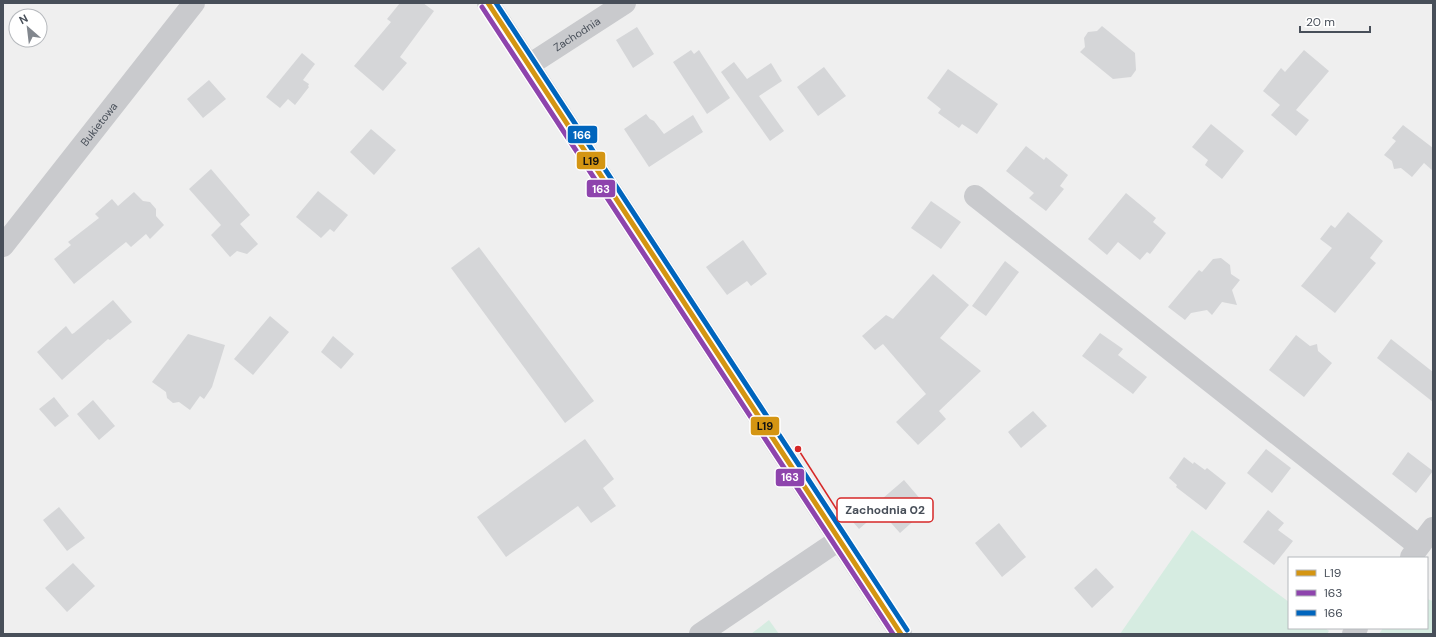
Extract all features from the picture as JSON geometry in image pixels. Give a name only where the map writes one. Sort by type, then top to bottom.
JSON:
[{"type":"street","name":"Bukietowa","points":[[3,246],[194,3]]},
{"type":"street","points":[[488,3],[901,634]]},
{"type":"street","name":"Zachodnia","points":[[529,65],[625,3]]},
{"type":"street","points":[[975,196],[1414,552],[1433,528]]},
{"type":"street","points":[[700,634],[839,540]]},
{"type":"green space","points":[[1192,530],[1288,601],[1288,629],[1326,629],[1329,631],[1327,634],[1120,634]]},
{"type":"green space","points":[[1428,599],[1433,601],[1433,634],[1379,634],[1382,629],[1428,629]]},
{"type":"green space","points":[[769,620],[779,634],[751,634]]},
{"type":"building","points":[[400,3],[423,3],[434,11],[400,57],[407,63],[383,91],[354,66],[391,22],[387,19]]},
{"type":"building","points":[[1102,26],[1135,53],[1136,70],[1131,77],[1113,79],[1080,52],[1085,47],[1084,38],[1088,32],[1097,31]]},
{"type":"building","points":[[637,27],[654,54],[633,68],[616,40]]},
{"type":"building","points":[[691,50],[694,54],[699,50],[730,98],[707,114],[673,62]]},
{"type":"building","points":[[1304,50],[1329,71],[1296,110],[1309,120],[1296,136],[1271,115],[1280,105],[1263,91],[1281,68],[1285,72]]},
{"type":"building","points":[[302,53],[315,64],[303,80],[309,84],[309,87],[295,105],[288,99],[280,108],[266,97]]},
{"type":"building","points":[[734,62],[747,79],[771,63],[782,81],[759,96],[784,131],[770,141],[721,72]]},
{"type":"building","points":[[824,67],[846,96],[818,116],[797,87]]},
{"type":"building","points":[[948,69],[998,104],[977,134],[962,124],[959,128],[938,113],[941,109],[927,98]]},
{"type":"building","points":[[209,80],[226,99],[203,118],[187,99]]},
{"type":"building","points":[[646,114],[654,121],[664,134],[693,115],[703,132],[649,167],[624,129]]},
{"type":"building","points":[[1211,124],[1244,151],[1222,179],[1205,165],[1208,160],[1192,147]]},
{"type":"building","points":[[1403,125],[1433,148],[1433,171],[1424,163],[1412,177],[1401,168],[1394,169],[1392,161],[1384,155],[1396,141],[1392,138]]},
{"type":"building","points":[[371,129],[396,150],[374,175],[350,152]]},
{"type":"building","points":[[1026,146],[1044,160],[1046,157],[1068,175],[1060,186],[1064,189],[1046,211],[1029,198],[1034,193],[1006,171]]},
{"type":"building","points":[[211,169],[250,215],[240,224],[258,244],[247,254],[237,251],[230,257],[211,235],[221,225],[189,189]]},
{"type":"building","points":[[318,191],[348,215],[334,232],[330,229],[321,238],[296,217]]},
{"type":"building","points":[[134,192],[143,201],[150,202],[156,209],[156,216],[164,225],[150,239],[146,234],[131,247],[126,242],[74,284],[54,259],[71,245],[68,242],[99,218],[95,214],[112,199],[118,206]]},
{"type":"building","points":[[1126,193],[1156,218],[1153,222],[1166,233],[1150,254],[1147,252],[1140,260],[1118,242],[1107,255],[1088,239]]},
{"type":"building","points":[[931,201],[961,222],[941,249],[911,228]]},
{"type":"building","points":[[1348,212],[1383,241],[1370,258],[1376,263],[1335,313],[1301,286],[1332,248],[1320,239],[1331,225],[1335,228]]},
{"type":"building","points":[[743,240],[767,274],[751,286],[747,281],[727,295],[706,267]]},
{"type":"building","points":[[479,247],[594,401],[565,423],[451,268]]},
{"type":"building","points":[[1221,258],[1230,265],[1231,274],[1240,280],[1232,290],[1237,305],[1222,302],[1212,315],[1207,310],[1191,313],[1185,320],[1168,307],[1199,270],[1202,272],[1213,259]]},
{"type":"building","points":[[1005,261],[1019,272],[986,316],[972,306]]},
{"type":"building","points":[[933,274],[969,305],[940,338],[981,371],[939,411],[946,419],[918,445],[896,422],[926,394],[883,344],[875,350],[862,336],[886,315],[893,319]]},
{"type":"building","points":[[113,300],[132,322],[110,340],[108,339],[62,380],[37,352],[66,326],[72,334],[74,333]]},
{"type":"building","points":[[270,316],[289,332],[253,375],[234,359]]},
{"type":"building","points":[[1100,333],[1123,349],[1118,355],[1147,377],[1133,394],[1082,356]]},
{"type":"building","points":[[188,334],[225,345],[212,387],[204,399],[200,396],[190,410],[179,402],[173,403],[167,398],[166,392],[152,382]]},
{"type":"building","points":[[1296,335],[1310,346],[1317,344],[1318,351],[1332,363],[1304,397],[1269,370]]},
{"type":"building","points":[[333,336],[354,354],[341,369],[321,352]]},
{"type":"building","points":[[1391,339],[1433,372],[1433,402],[1377,358]]},
{"type":"building","points":[[54,397],[69,416],[55,427],[39,409]]},
{"type":"building","points":[[93,400],[115,426],[99,440],[77,414]]},
{"type":"building","points":[[1033,411],[1047,426],[1021,448],[1008,432]]},
{"type":"building","points":[[585,439],[614,479],[603,488],[616,506],[591,523],[578,506],[506,557],[477,517]]},
{"type":"building","points":[[1266,449],[1291,468],[1272,493],[1247,473]]},
{"type":"building","points":[[1408,452],[1433,471],[1416,493],[1392,474]]},
{"type":"building","points":[[1184,457],[1193,464],[1194,462],[1205,470],[1207,468],[1226,483],[1206,510],[1176,487],[1177,485],[1169,478]]},
{"type":"building","points":[[904,480],[928,508],[900,533],[875,505]]},
{"type":"building","points":[[868,497],[880,511],[859,529],[847,515]]},
{"type":"building","points":[[59,507],[85,538],[67,551],[43,520]]},
{"type":"building","points":[[1268,510],[1284,523],[1278,530],[1293,541],[1274,565],[1243,542]]},
{"type":"building","points":[[999,523],[1026,557],[1002,577],[975,543]]},
{"type":"building","points":[[73,563],[95,586],[67,612],[45,588]]},
{"type":"building","points":[[1096,568],[1114,587],[1092,608],[1074,588]]},
{"type":"transit line","name":"L19","points":[[488,3],[901,634]]},
{"type":"transit line","name":"166","points":[[496,3],[907,630]]},
{"type":"transit line","name":"163","points":[[482,7],[893,634]]},
{"type":"place","name":"Zachodnia 02","points":[[798,449]]}]
